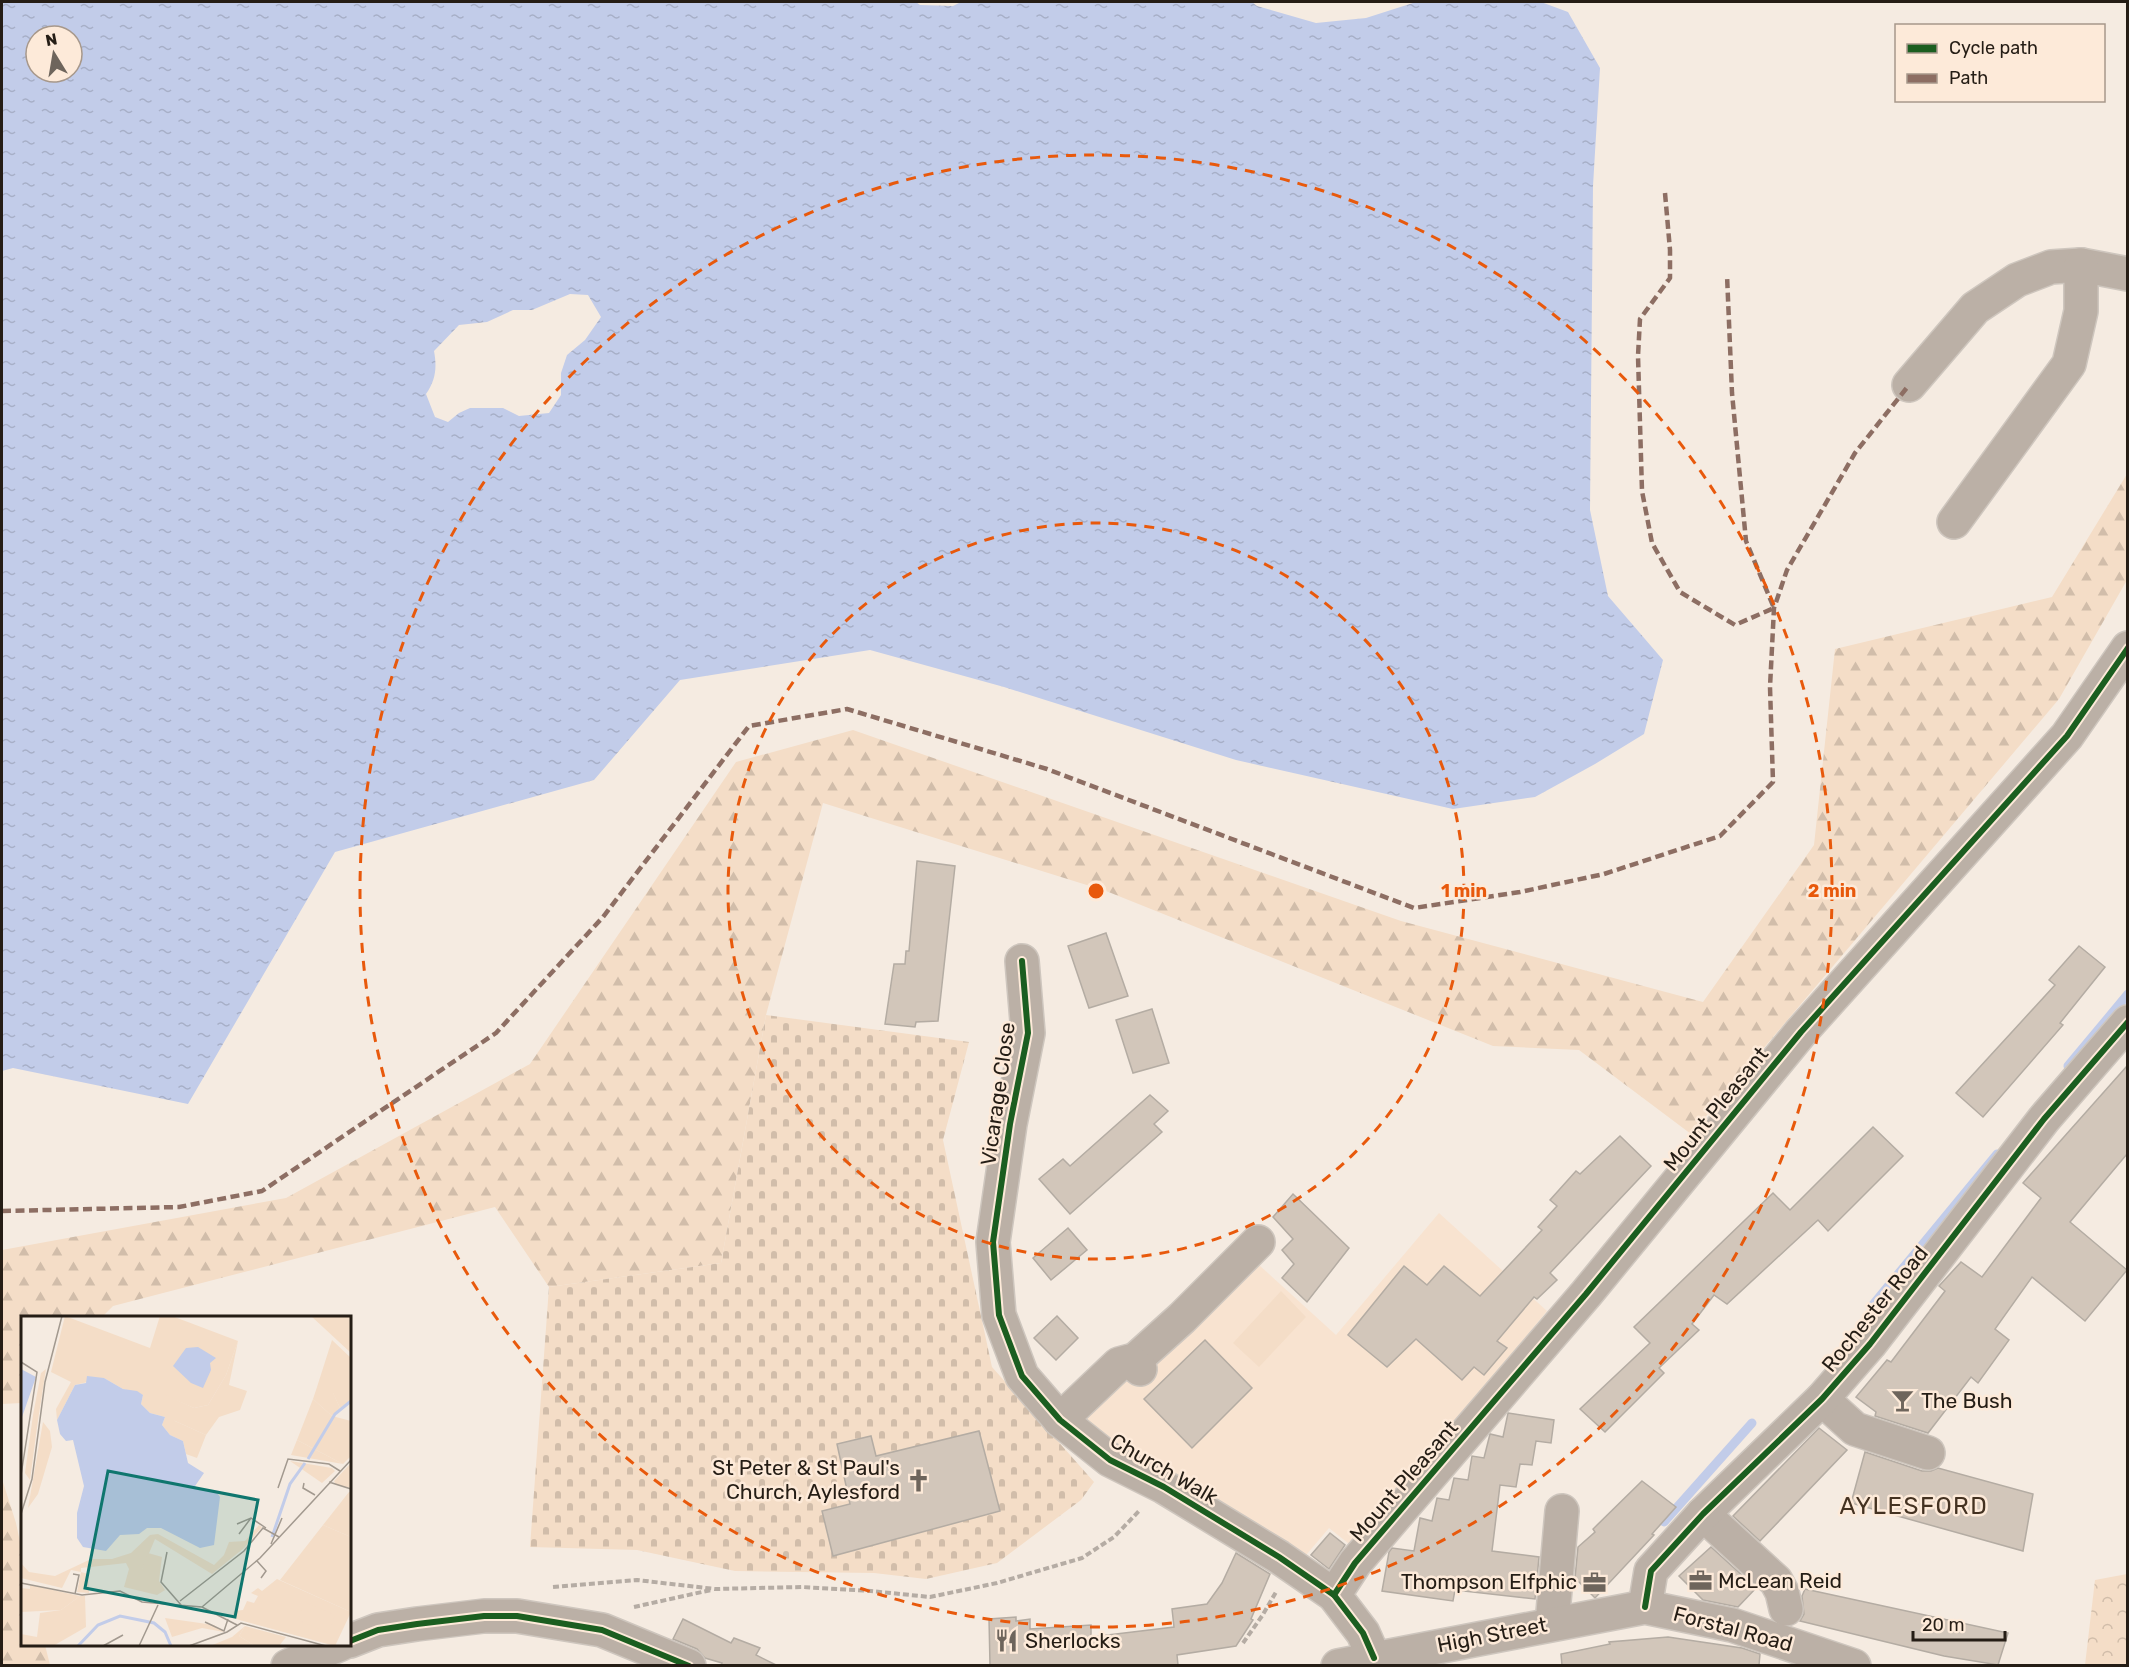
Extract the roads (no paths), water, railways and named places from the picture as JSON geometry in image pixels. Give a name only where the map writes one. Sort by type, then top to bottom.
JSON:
[{"type":"street","points":[[1954,522],[2069,364],[2081,312],[2081,265]]},
{"type":"street","points":[[1909,385],[1974,308],[2017,280],[2050,267],[2081,265],[2127,274]]},
{"type":"street","name":"Mount Pleasant","points":[[1334,1595],[1355,1563],[1586,1294],[1800,1032],[2067,736],[2127,648]]},
{"type":"street","name":"Vicarage Close","points":[[997,1303],[993,1242],[1028,1033],[1022,961]]},
{"type":"street","name":"Rochester Road","points":[[1646,1607],[1651,1571],[1703,1514],[1822,1399],[1890,1320],[2044,1119],[2127,1022]]},
{"type":"street","points":[[1059,1420],[1119,1364],[1130,1360],[1136,1366],[1258,1242]]},
{"type":"street","name":"Church Walk","points":[[997,1303],[999,1315],[1022,1376],[1059,1420],[1110,1460],[1155,1482],[1287,1563],[1334,1595],[1363,1633],[1374,1658]]},
{"type":"street","points":[[1822,1399],[1856,1429],[1928,1453]]},
{"type":"street","points":[[1552,1624],[1562,1511]]},
{"type":"street","points":[[1703,1514],[1776,1581],[1782,1592],[1786,1609]]},
{"type":"street","name":"High Street","points":[[1338,1665],[1646,1607]]},
{"type":"street","name":"Forstal Road","points":[[1646,1607],[1732,1625],[1854,1665]]},
{"type":"street","points":[[351,1641],[378,1630],[484,1616],[517,1616],[602,1630],[689,1665]]},
{"type":"street","points":[[288,1665],[336,1646]]},
{"type":"water","points":[[2,2],[916,2],[920,5],[953,6],[961,2],[1252,2],[1257,6],[1316,23],[1366,18],[1416,2],[1541,2],[1568,12],[1600,68],[1593,186],[1590,510],[1608,596],[1663,660],[1644,734],[1535,797],[1453,809],[1236,760],[1004,687],[870,650],[680,680],[594,780],[335,852],[188,1104],[13,1068],[2,1071]],"holes":[[[570,294],[588,295],[601,317],[585,340],[567,355],[561,373],[561,395],[549,413],[519,416],[503,408],[470,408],[448,422],[435,417],[426,394],[435,373],[434,351],[459,325],[487,322],[513,310],[532,310]]]},
{"type":"waterway","points":[[2068,1066],[2128,994]]},
{"type":"waterway","points":[[1871,1307],[1997,1154]]},
{"type":"waterway","points":[[1664,1522],[1752,1423]]},
{"type":"place","name":"The Bush","points":[[1903,1401]]},
{"type":"place","name":"St Peter & St Paul's Church, Aylesford","points":[[918,1480]]},
{"type":"place","name":"McLean Reid","points":[[1700,1581]]},
{"type":"place","name":"Thompson Elfphic","points":[[1595,1582]]},
{"type":"place","name":"Sherlocks","points":[[1007,1641]]},
{"type":"district","name":"AYLESFORD","points":[[1914,1506]]}]
